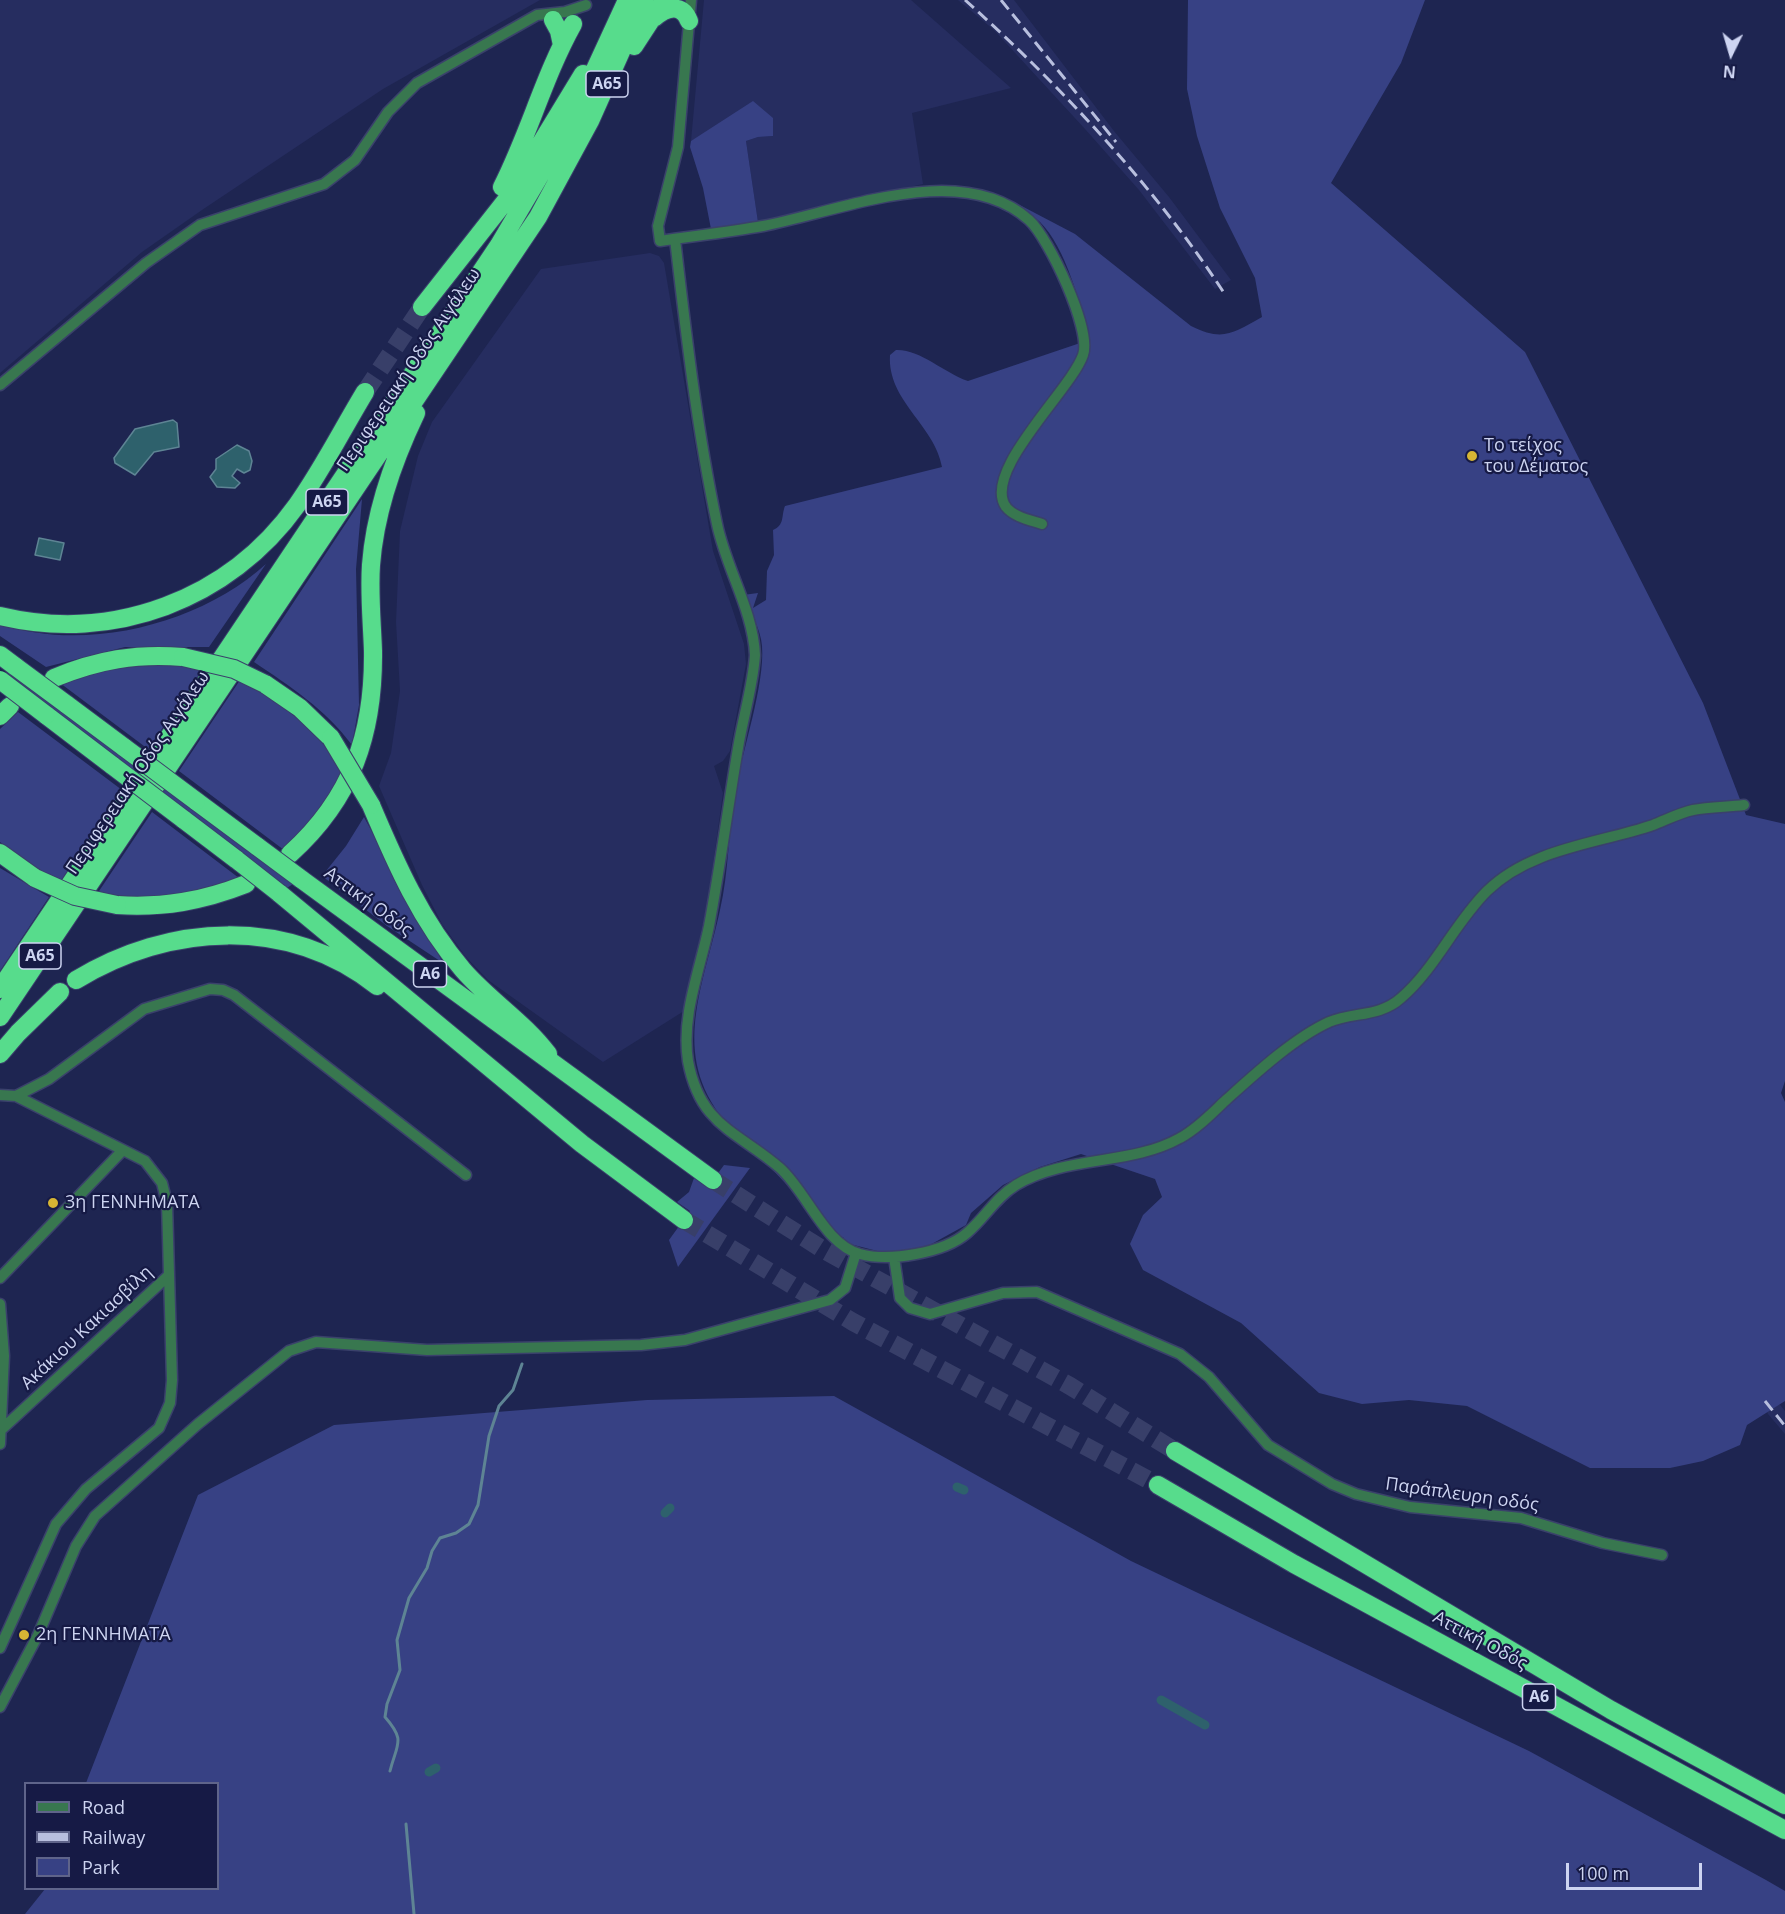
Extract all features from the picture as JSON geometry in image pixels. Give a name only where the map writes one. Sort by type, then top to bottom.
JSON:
[{"type":"highway","points":[[422,307],[507,200],[576,87],[619,0]]},
{"type":"highway","name":"Περιφερειακή Οδός Αιγάλεω","points":[[0,989],[499,245],[568,128],[627,0]]},
{"type":"highway","name":"Περιφερειακή Οδός Αιγάλεω","points":[[0,1017],[538,217],[590,121],[644,0]]},
{"type":"highway","points":[[564,166],[585,143],[622,69],[664,0]]},
{"type":"highway","points":[[649,23],[669,8],[682,10],[689,21]]},
{"type":"highway","points":[[545,17],[559,31],[562,45]]},
{"type":"highway","points":[[438,285],[511,169],[562,45],[573,24]]},
{"type":"highway","points":[[290,854],[307,839],[336,802],[349,780],[362,747],[372,688],[371,567],[380,504],[409,427],[457,346],[479,302]]},
{"type":"highway","points":[[0,616],[58,625],[107,622],[152,612],[203,590],[248,559],[286,519],[305,493],[364,392]]},
{"type":"highway","points":[[54,678],[78,667],[112,658],[157,654],[183,657],[234,669],[265,684],[300,708],[331,738],[371,805],[409,890],[448,951],[483,993],[532,1033],[560,1070]]},
{"type":"highway","name":"Αττική Οδός","points":[[0,655],[560,1070],[713,1180]]},
{"type":"highway","name":"Α6","points":[[0,680],[279,893],[582,1144],[684,1220]]},
{"type":"highway","points":[[0,853],[36,878],[75,896],[117,905],[144,907],[179,904],[221,894],[246,884]]},
{"type":"highway","points":[[76,980],[132,951],[187,938],[236,934],[283,941],[312,950],[359,974],[483,1063]]},
{"type":"highway","points":[[0,1054],[60,992]]},
{"type":"highway","name":"Αττική Οδός","points":[[1175,1451],[1611,1710],[1785,1805]]},
{"type":"highway","name":"Αττική Οδός","points":[[1158,1485],[1294,1564],[1785,1830]]},
{"type":"street","points":[[691,0],[678,147],[658,226],[660,241],[763,226],[921,192],[964,193],[1005,203],[1019,212],[1041,233],[1051,249],[1084,334],[1083,355],[1078,366],[1033,428],[1002,482],[1002,499],[1007,508],[1014,514],[1042,524]]},
{"type":"street","points":[[0,384],[146,263],[200,225],[324,184],[339,175],[355,160],[388,112],[407,91],[428,76],[545,17],[565,12],[587,2]]},
{"type":"street","points":[[545,17],[573,24],[587,2]]},
{"type":"street","points":[[675,239],[686,336],[717,524],[728,567],[752,632],[755,655],[711,912],[692,999],[688,1025],[688,1061],[694,1083],[718,1124],[786,1174],[837,1242],[856,1253],[894,1257],[918,1253],[962,1238],[994,1202],[1017,1185],[1042,1174],[1082,1163],[1144,1153],[1185,1136],[1244,1084],[1313,1031],[1332,1021],[1386,1009],[1401,998],[1425,972],[1458,923],[1489,889],[1509,873],[1533,861],[1576,845],[1653,824],[1677,814],[1698,809],[1744,805]]},
{"type":"street","points":[[16,1096],[50,1078],[144,1010],[217,988],[234,995],[466,1175]]},
{"type":"street","points":[[0,1648],[39,1557],[62,1515],[86,1489],[154,1434],[165,1418],[170,1403],[172,1380],[165,1192],[152,1167],[16,1096],[2,1094]]},
{"type":"street","points":[[0,1278],[123,1150]]},
{"type":"street","points":[[0,1707],[38,1635],[76,1546],[95,1516],[198,1424],[289,1351],[316,1342],[427,1350],[476,1350],[641,1345],[685,1340],[831,1300],[845,1288],[856,1253]]},
{"type":"street","name":"Παράπλευρη οδός","points":[[894,1257],[900,1298],[919,1312],[930,1314],[1003,1293],[1037,1292],[1180,1354],[1209,1377],[1268,1446],[1311,1473],[1356,1494],[1437,1511],[1521,1518],[1603,1543],[1662,1555]]},
{"type":"street","name":"Ακάκιου Κακιασβίλη","points":[[2,1429],[168,1276]]},
{"type":"street","points":[[0,1304],[4,1356],[0,1444]]},
{"type":"shaded area","points":[[0,0],[540,0],[383,89],[202,210],[142,252],[0,373]]},
{"type":"shaded area","points":[[704,0],[911,0],[1011,88],[912,113],[923,184],[758,222],[746,141],[773,136],[698,138],[691,141]]},
{"type":"shaded area","points":[[958,0],[1014,0],[1114,131],[1169,197],[1231,280],[1215,289],[1139,190],[1085,129],[994,30]]},
{"type":"shaded area","points":[[650,253],[659,256],[664,263],[713,551],[744,644],[746,664],[730,751],[723,761],[714,766],[723,793],[708,901],[684,1011],[603,1062],[488,980],[465,956],[442,924],[422,885],[379,786],[391,753],[400,691],[396,622],[400,531],[418,456],[432,422],[541,269]]},
{"type":"shaded area","points":[[173,420],[177,423],[179,447],[154,452],[135,475],[115,463],[114,458],[135,429]]},
{"type":"shaded area","points":[[237,445],[249,451],[252,461],[250,470],[244,473],[237,469],[232,476],[240,483],[235,488],[217,487],[210,477],[216,469],[216,459]]},
{"type":"shaded area","points":[[39,538],[64,543],[60,560],[35,555]]},
{"type":"shaded area","points":[[1776,1400],[1785,1411],[1785,1434],[1768,1414],[1764,1405]]},
{"type":"green space","points":[[1188,0],[1425,0],[1401,63],[1331,183],[1525,352],[1703,703],[1746,815],[1785,824],[1785,1081],[1781,1093],[1785,1102],[1785,1401],[1747,1425],[1740,1445],[1703,1461],[1670,1468],[1590,1468],[1467,1406],[1409,1400],[1362,1404],[1319,1393],[1241,1323],[1143,1270],[1130,1244],[1143,1215],[1162,1197],[1155,1179],[1081,1154],[1040,1167],[1003,1185],[971,1213],[966,1225],[928,1246],[893,1255],[842,1242],[844,1238],[833,1232],[725,1121],[708,1096],[698,1070],[695,1045],[700,992],[723,896],[735,793],[757,699],[762,662],[759,633],[743,595],[758,593],[753,608],[766,600],[767,571],[774,555],[773,530],[781,523],[785,506],[942,467],[938,452],[896,386],[891,371],[890,355],[896,350],[914,353],[968,381],[1089,340],[1077,294],[1058,246],[1040,222],[1014,202],[1075,234],[1191,326],[1212,334],[1228,334],[1262,317],[1255,278],[1220,208],[1197,136],[1187,89]]},
{"type":"green space","points":[[753,101],[773,118],[773,136],[746,141],[758,222],[711,229],[703,188],[690,147],[691,141]]},
{"type":"green space","points":[[362,499],[356,569],[359,705],[352,745],[319,710],[254,662]]},
{"type":"green space","points":[[266,564],[209,647],[125,647],[46,667],[0,636],[0,624],[33,632],[69,635],[105,634],[140,627],[176,617],[209,603],[239,585]]},
{"type":"green space","points":[[155,662],[204,668],[148,749],[60,683],[78,675]]},
{"type":"green space","points":[[9,671],[293,884],[287,888],[4,674]]},
{"type":"green space","points":[[240,680],[298,719],[322,743],[345,773],[333,794],[284,850],[179,771]]},
{"type":"green space","points":[[18,712],[122,790],[60,882],[40,872],[0,842],[0,729]]},
{"type":"green space","points":[[152,812],[239,878],[211,890],[152,900],[97,894]]},
{"type":"green space","points":[[364,817],[443,963],[387,926],[322,876],[346,846]]},
{"type":"green space","points":[[0,868],[49,897],[0,971]]},
{"type":"green space","points":[[724,1165],[750,1168],[678,1267],[669,1240],[690,1211],[677,1202],[689,1192],[694,1178],[708,1187]]},
{"type":"green space","points":[[834,1396],[1131,1561],[1529,1751],[1766,1880],[1785,1891],[1785,1914],[25,1914],[44,1890],[219,1890],[219,1782],[86,1782],[198,1495],[334,1425],[647,1400]]},
{"type":"waterway","points":[[390,1771],[398,1737],[385,1717],[387,1704],[400,1670],[397,1640],[409,1598],[427,1568],[432,1551],[440,1538],[456,1533],[469,1524],[478,1505],[489,1436],[499,1406],[513,1390],[522,1364]]},
{"type":"waterway","points":[[957,1487],[964,1490]]},
{"type":"waterway","points":[[665,1513],[670,1508]]},
{"type":"waterway","points":[[1161,1700],[1205,1725]]},
{"type":"waterway","points":[[429,1772],[436,1768]]},
{"type":"waterway","points":[[406,1824],[414,1914]]},
{"type":"tunnel","points":[[365,392],[422,307]]},
{"type":"tunnel","points":[[713,1180],[822,1249],[1070,1386],[1175,1451]]},
{"type":"tunnel","points":[[684,1220],[853,1322],[1158,1485]]},
{"type":"railway","points":[[965,0],[1036,67],[1105,140],[1169,217],[1226,296]]},
{"type":"railway","points":[[1001,0],[1116,142]]},
{"type":"railway","points":[[1765,1401],[1785,1426]]},
{"type":"place","name":"Το τείχος του Δέματος","points":[[1472,456]]},
{"type":"place","name":"3η ΓΕΝΝΗΜΑΤΑ","points":[[53,1203]]},
{"type":"place","name":"2η ΓΕΝΝΗΜΑΤΑ","points":[[24,1635]]}]
